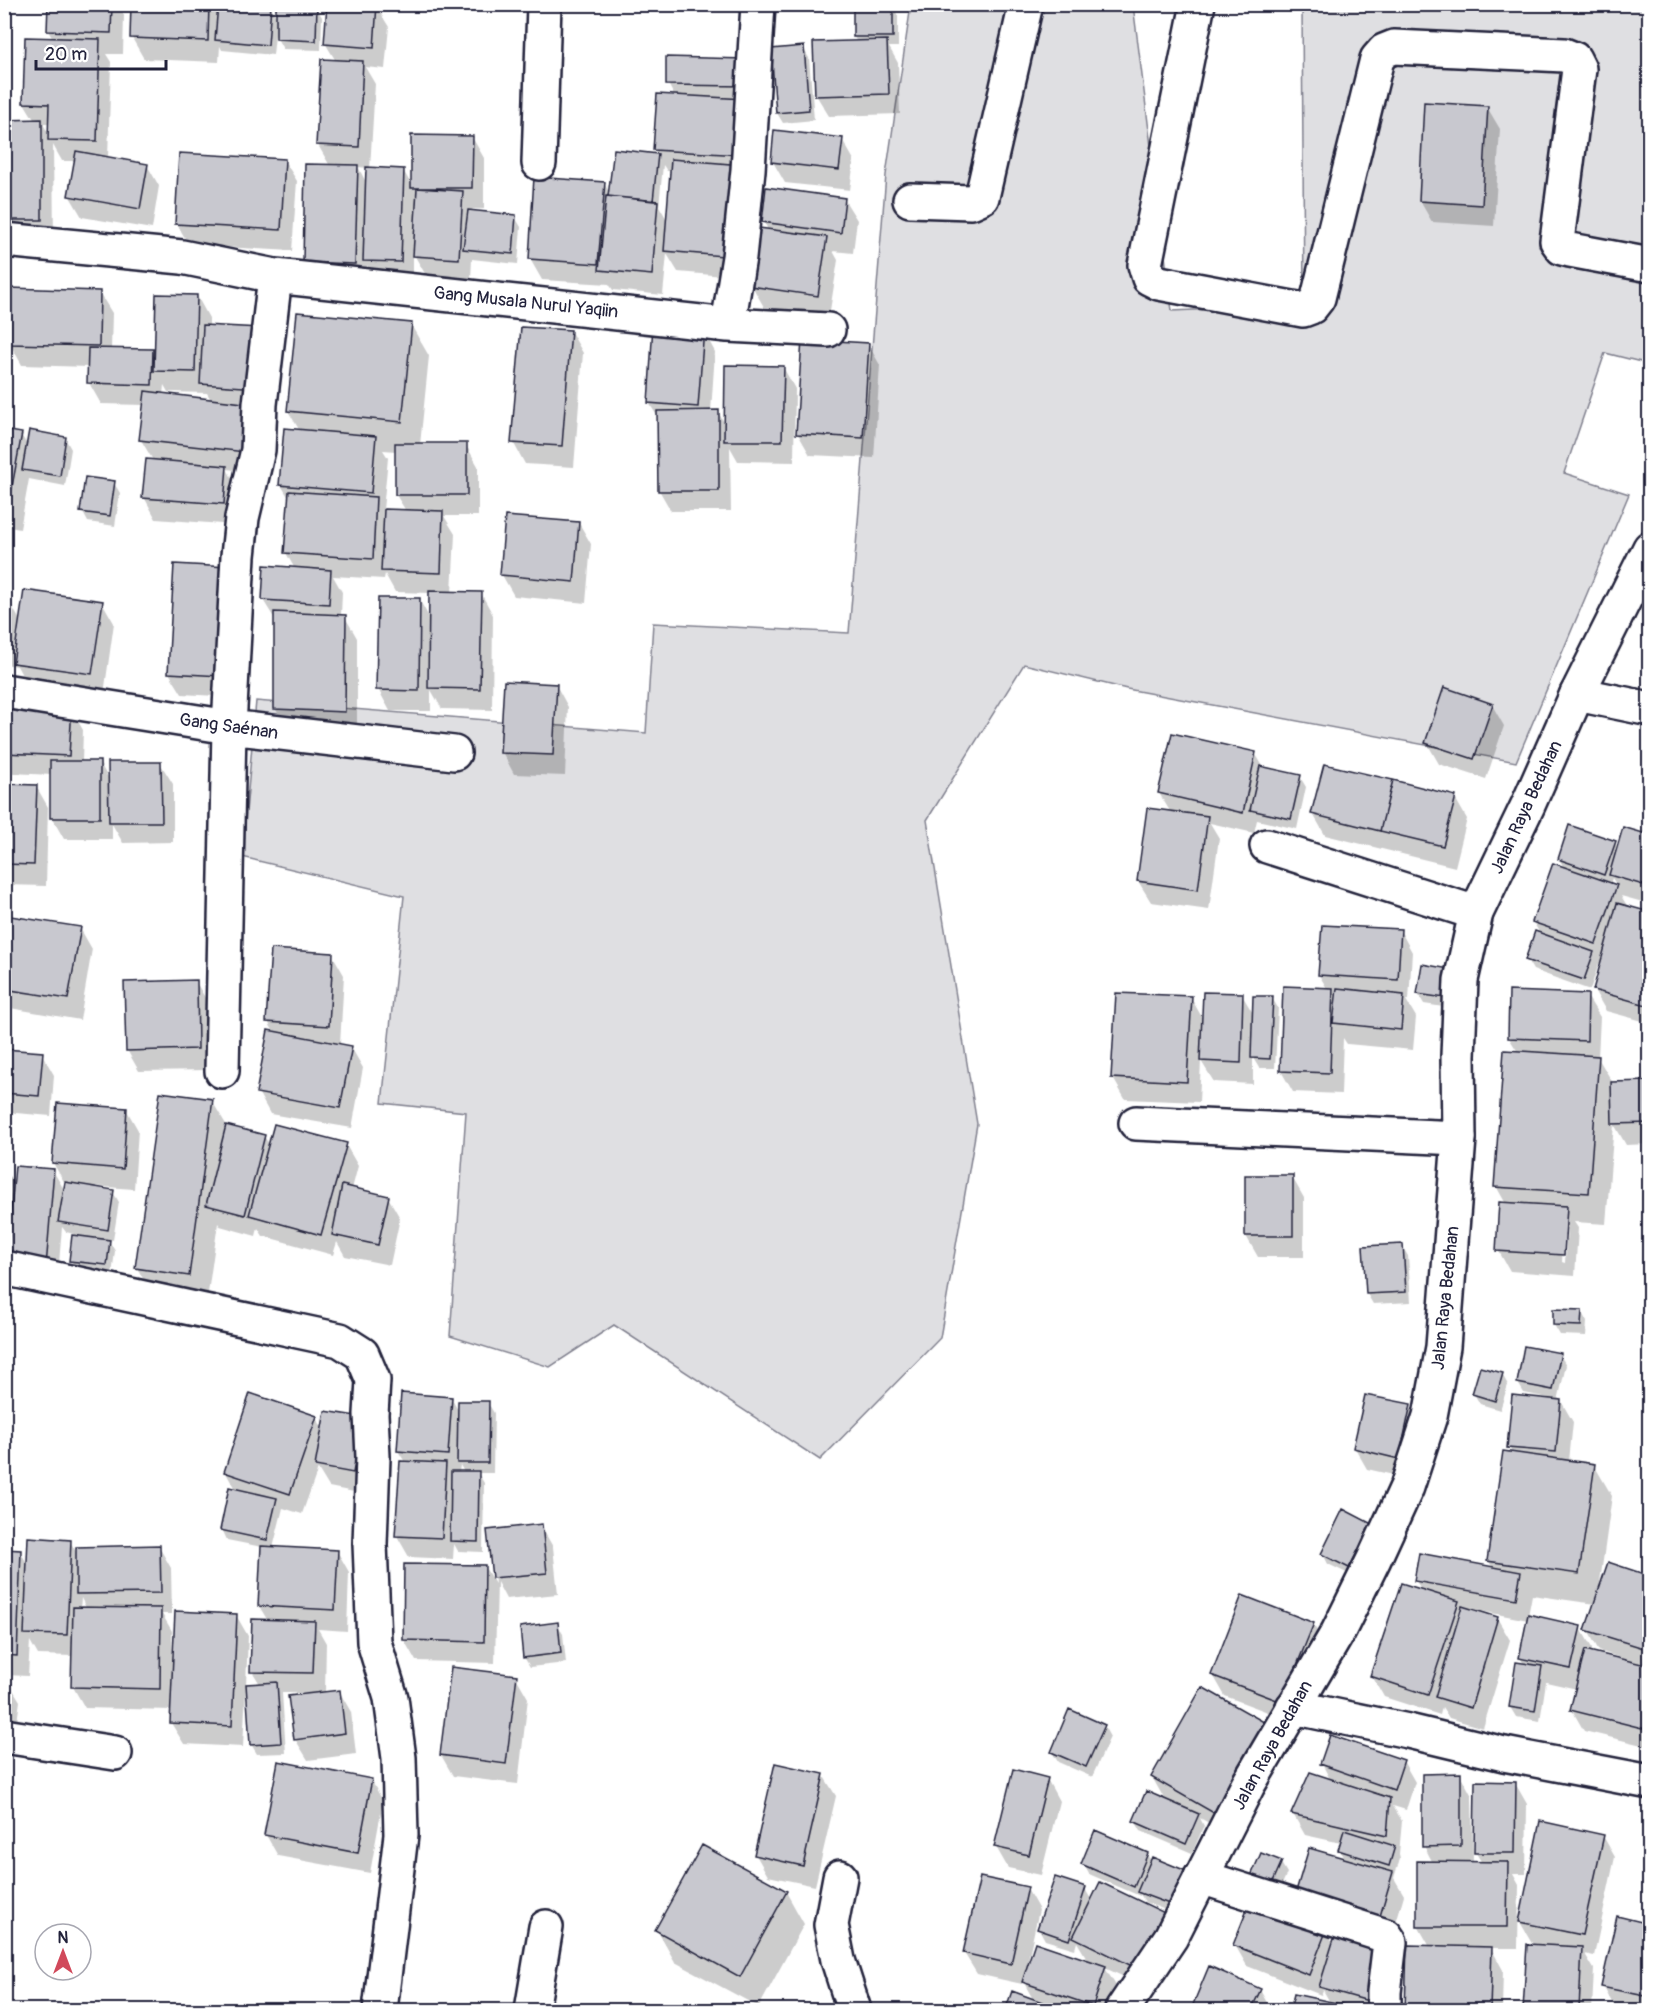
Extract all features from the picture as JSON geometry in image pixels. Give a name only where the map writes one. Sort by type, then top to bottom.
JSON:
[{"type":"street","points":[[539,163],[544,4]]},
{"type":"street","points":[[728,325],[739,257],[748,170],[758,4]]},
{"type":"street","points":[[910,200],[971,202],[982,197],[1026,4]]},
{"type":"street","points":[[1198,4],[1145,264],[1149,278],[1159,283],[1303,310],[1311,307],[1318,298],[1377,59],[1384,51],[1394,47],[1564,55],[1574,60],[1579,69],[1557,241],[1562,248],[1570,250],[1650,264]]},
{"type":"street","name":"Gang Musala Nurul Yaqiin","points":[[4,240],[182,257],[275,276],[728,325],[828,330]]},
{"type":"street","points":[[222,1071],[229,728],[238,556],[242,518],[258,450],[260,404],[275,276]]},
{"type":"street","name":"Jalan Raya Bedahan","points":[[1122,2010],[1171,1937],[1248,1785],[1338,1632],[1407,1487],[1430,1416],[1443,1347],[1459,1138],[1458,1056],[1461,980],[1476,913],[1528,805],[1577,694],[1650,548]]},
{"type":"street","name":"Gang Saénan","points":[[4,691],[229,728],[454,753]]},
{"type":"street","points":[[1577,694],[1650,709]]},
{"type":"street","points":[[1267,846],[1476,913]]},
{"type":"street","points":[[1136,1123],[1459,1138]]},
{"type":"street","points":[[4,1268],[339,1340],[362,1354],[373,1380],[370,1544],[374,1642],[391,1698],[399,1758],[401,1834],[380,2010]]},
{"type":"street","points":[[1293,1707],[1504,1754],[1650,1782]]},
{"type":"street","points":[[4,1736],[115,1753]]},
{"type":"street","points":[[840,1876],[831,1925],[838,1960],[854,2010]]},
{"type":"street","points":[[1201,1876],[1386,1936],[1390,1942],[1384,2010]]},
{"type":"street","points":[[532,2010],[546,1927]]},
{"type":"shaded area","points":[[911,5],[1133,5],[1172,311],[1304,305],[1302,5],[1649,5],[1649,364],[1605,353],[1564,473],[1629,494],[1516,762],[1127,689],[1024,664],[927,820],[977,1124],[940,1338],[820,1460],[614,1325],[550,1367],[450,1336],[466,1112],[382,1103],[404,896],[242,857],[256,701],[646,733],[653,623],[849,633],[886,175]]},
{"type":"building","points":[[48,4],[112,4],[111,33],[47,31]]},
{"type":"building","points":[[131,4],[209,4],[208,41],[130,38]]},
{"type":"building","points":[[218,4],[271,5],[268,45],[215,40]]},
{"type":"building","points":[[276,4],[317,5],[316,41],[276,39]]},
{"type":"building","points":[[327,4],[377,4],[374,48],[324,44]]},
{"type":"building","points":[[853,4],[893,4],[893,37],[853,37]]},
{"type":"building","points":[[25,37],[100,39],[97,141],[48,140],[49,104],[23,103]]},
{"type":"building","points":[[887,40],[889,94],[815,96],[813,42]]},
{"type":"building","points":[[804,46],[809,110],[776,113],[771,49]]},
{"type":"building","points":[[666,57],[746,59],[745,86],[666,85]]},
{"type":"building","points":[[321,59],[363,61],[359,147],[316,145]]},
{"type":"building","points":[[657,94],[745,99],[742,155],[653,150]]},
{"type":"building","points":[[1424,102],[1488,106],[1482,205],[1419,201]]},
{"type":"building","points":[[42,119],[42,220],[4,220],[4,120]]},
{"type":"building","points":[[774,130],[843,138],[839,170],[771,162]]},
{"type":"building","points":[[411,135],[473,136],[472,188],[411,188]]},
{"type":"building","points":[[614,149],[658,154],[653,201],[608,196]]},
{"type":"building","points":[[76,151],[148,164],[140,209],[68,196]]},
{"type":"building","points":[[179,153],[285,159],[281,230],[175,224]]},
{"type":"building","points":[[671,159],[742,165],[735,257],[664,251]]},
{"type":"building","points":[[305,164],[358,165],[355,264],[303,262]]},
{"type":"building","points":[[366,167],[404,169],[401,262],[363,261]]},
{"type":"building","points":[[534,177],[605,182],[598,264],[529,259]]},
{"type":"building","points":[[766,187],[845,198],[841,233],[762,222]]},
{"type":"building","points":[[417,188],[463,191],[459,259],[413,256]]},
{"type":"building","points":[[606,196],[658,201],[652,275],[599,270]]},
{"type":"building","points":[[468,210],[516,215],[513,254],[463,249]]},
{"type":"building","points":[[759,228],[827,237],[818,296],[750,286]]},
{"type":"building","points":[[10,288],[100,291],[99,346],[8,344]]},
{"type":"building","points":[[156,294],[197,295],[195,372],[154,371]]},
{"type":"building","points":[[297,312],[412,323],[402,422],[287,411]]},
{"type":"building","points":[[203,325],[261,328],[258,388],[200,384]]},
{"type":"building","points":[[653,325],[704,329],[698,407],[648,403]]},
{"type":"building","points":[[521,327],[571,330],[562,446],[511,443]]},
{"type":"building","points":[[802,339],[869,343],[863,438],[796,434]]},
{"type":"building","points":[[88,348],[153,349],[152,385],[87,383]]},
{"type":"building","points":[[725,365],[784,366],[782,441],[724,441]]},
{"type":"building","points":[[145,391],[251,404],[245,452],[139,440]]},
{"type":"building","points":[[719,410],[719,491],[658,491],[657,411]]},
{"type":"building","points":[[284,428],[376,436],[371,493],[279,485]]},
{"type":"building","points":[[4,430],[22,433],[8,508],[4,507]]},
{"type":"building","points":[[29,430],[66,437],[60,476],[22,470]]},
{"type":"building","points":[[395,443],[467,443],[467,495],[395,495]]},
{"type":"building","points":[[146,459],[227,466],[224,504],[142,498]]},
{"type":"building","points":[[85,477],[115,481],[110,516],[80,512]]},
{"type":"building","points":[[289,491],[376,497],[373,559],[284,553]]},
{"type":"building","points":[[384,509],[443,511],[441,573],[381,571]]},
{"type":"building","points":[[505,516],[579,522],[574,582],[500,575]]},
{"type":"building","points":[[174,564],[228,567],[221,676],[168,673]]},
{"type":"building","points":[[264,565],[331,570],[329,604],[262,600]]},
{"type":"building","points":[[24,590],[103,601],[92,674],[13,663]]},
{"type":"building","points":[[429,591],[482,592],[480,689],[428,688]]},
{"type":"building","points":[[378,598],[420,598],[419,691],[376,690]]},
{"type":"building","points":[[4,601],[11,602],[4,638]]},
{"type":"building","points":[[274,612],[346,615],[345,712],[274,709]]},
{"type":"building","points":[[504,681],[557,684],[553,755],[500,753]]},
{"type":"building","points":[[1444,687],[1493,704],[1474,759],[1425,743]]},
{"type":"building","points":[[4,704],[72,707],[69,756],[4,753]]},
{"type":"building","points":[[1172,733],[1256,752],[1243,813],[1158,793]]},
{"type":"building","points":[[50,761],[100,761],[100,818],[50,818]]},
{"type":"building","points":[[108,762],[161,762],[162,822],[109,822]]},
{"type":"building","points":[[1324,764],[1393,780],[1380,831],[1311,814]]},
{"type":"building","points":[[1260,766],[1301,775],[1291,819],[1250,810]]},
{"type":"building","points":[[1393,780],[1456,796],[1443,846],[1380,831]]},
{"type":"building","points":[[4,784],[37,785],[34,865],[4,864]]},
{"type":"building","points":[[1147,808],[1208,816],[1198,890],[1137,881]]},
{"type":"building","points":[[1569,825],[1616,841],[1604,875],[1558,859]]},
{"type":"building","points":[[1623,827],[1650,835],[1650,887],[1609,875]]},
{"type":"building","points":[[1553,863],[1617,885],[1596,944],[1532,922]]},
{"type":"building","points":[[1617,903],[1650,912],[1650,1006],[1593,990]]},
{"type":"building","points":[[4,915],[81,927],[68,999],[4,989]]},
{"type":"building","points":[[1322,925],[1401,929],[1398,980],[1318,975]]},
{"type":"building","points":[[1535,931],[1594,952],[1584,980],[1525,960]]},
{"type":"building","points":[[271,949],[333,953],[329,1026],[266,1022]]},
{"type":"building","points":[[1422,964],[1450,969],[1445,998],[1417,994]]},
{"type":"building","points":[[197,980],[198,1049],[126,1051],[124,982]]},
{"type":"building","points":[[1283,986],[1333,988],[1330,1073],[1280,1071]]},
{"type":"building","points":[[1337,988],[1404,995],[1401,1030],[1333,1023]]},
{"type":"building","points":[[1509,991],[1588,994],[1587,1041],[1508,1038]]},
{"type":"building","points":[[1203,992],[1243,993],[1241,1063],[1200,1061]]},
{"type":"building","points":[[1116,993],[1192,996],[1187,1082],[1111,1078]]},
{"type":"building","points":[[1253,996],[1273,996],[1270,1059],[1251,1058]]},
{"type":"building","points":[[268,1030],[352,1046],[340,1108],[256,1093]]},
{"type":"building","points":[[4,1049],[43,1052],[39,1096],[4,1093]]},
{"type":"building","points":[[1504,1050],[1599,1056],[1589,1193],[1494,1187]]},
{"type":"building","points":[[1650,1081],[1650,1123],[1612,1124],[1611,1082]]},
{"type":"building","points":[[160,1092],[213,1099],[189,1276],[135,1268]]},
{"type":"building","points":[[57,1103],[127,1108],[123,1169],[52,1163]]},
{"type":"building","points":[[274,1124],[347,1143],[321,1235],[249,1215]]},
{"type":"building","points":[[226,1125],[265,1135],[245,1215],[206,1205]]},
{"type":"building","points":[[15,1166],[54,1169],[46,1267],[6,1264]]},
{"type":"building","points":[[1245,1175],[1293,1175],[1293,1236],[1245,1236]]},
{"type":"building","points":[[65,1182],[114,1190],[108,1230],[58,1222]]},
{"type":"building","points":[[342,1185],[389,1196],[378,1245],[332,1235]]},
{"type":"building","points":[[1499,1202],[1567,1206],[1564,1255],[1496,1251]]},
{"type":"building","points":[[72,1235],[110,1240],[107,1265],[69,1261]]},
{"type":"building","points":[[1403,1244],[1406,1292],[1366,1294],[1363,1246]]},
{"type":"building","points":[[1553,1309],[1582,1310],[1581,1326],[1553,1325]]},
{"type":"building","points":[[1524,1346],[1561,1353],[1553,1390],[1517,1383]]},
{"type":"building","points":[[1480,1367],[1503,1373],[1495,1401],[1472,1394]]},
{"type":"building","points":[[250,1393],[317,1416],[290,1494],[224,1472]]},
{"type":"building","points":[[401,1393],[452,1397],[448,1455],[397,1451]]},
{"type":"building","points":[[1365,1395],[1411,1404],[1399,1459],[1353,1448]]},
{"type":"building","points":[[1512,1395],[1561,1400],[1556,1452],[1507,1448]]},
{"type":"building","points":[[458,1401],[489,1401],[488,1463],[457,1463]]},
{"type":"building","points":[[325,1411],[363,1417],[353,1473],[315,1466]]},
{"type":"building","points":[[1503,1451],[1595,1464],[1579,1574],[1487,1561]]},
{"type":"building","points":[[400,1461],[446,1463],[442,1538],[395,1536]]},
{"type":"building","points":[[451,1471],[479,1471],[478,1542],[450,1541]]},
{"type":"building","points":[[229,1487],[277,1498],[267,1540],[220,1530]]},
{"type":"building","points":[[1343,1509],[1372,1524],[1349,1568],[1321,1554]]},
{"type":"building","points":[[542,1524],[547,1573],[492,1578],[487,1530]]},
{"type":"building","points":[[28,1537],[71,1540],[67,1635],[24,1634]]},
{"type":"building","points":[[160,1545],[161,1593],[76,1594],[76,1547]]},
{"type":"building","points":[[261,1546],[338,1550],[335,1610],[258,1606]]},
{"type":"building","points":[[4,1549],[21,1550],[17,1656],[4,1655]]},
{"type":"building","points":[[1419,1553],[1521,1572],[1516,1599],[1414,1581]]},
{"type":"building","points":[[1608,1562],[1650,1576],[1650,1650],[1585,1630]]},
{"type":"building","points":[[404,1564],[485,1565],[484,1642],[403,1640]]},
{"type":"building","points":[[1401,1583],[1459,1601],[1428,1695],[1370,1676]]},
{"type":"building","points":[[1242,1595],[1314,1623],[1282,1702],[1211,1675]]},
{"type":"building","points":[[1462,1606],[1498,1617],[1471,1708],[1435,1697]]},
{"type":"building","points":[[73,1607],[161,1608],[160,1689],[71,1687]]},
{"type":"building","points":[[175,1611],[237,1614],[232,1726],[170,1723]]},
{"type":"building","points":[[1528,1614],[1581,1626],[1571,1669],[1519,1658]]},
{"type":"building","points":[[252,1619],[315,1621],[313,1673],[250,1672]]},
{"type":"building","points":[[558,1622],[561,1653],[523,1658],[520,1627]]},
{"type":"building","points":[[1585,1650],[1650,1666],[1650,1730],[1570,1710]]},
{"type":"building","points":[[1516,1662],[1542,1666],[1535,1711],[1509,1707]]},
{"type":"building","points":[[451,1667],[517,1675],[506,1764],[440,1755]]},
{"type":"building","points":[[4,1678],[8,1679],[4,1705]]},
{"type":"building","points":[[277,1682],[281,1743],[250,1745],[246,1684]]},
{"type":"building","points":[[1202,1687],[1271,1726],[1219,1816],[1151,1777]]},
{"type":"building","points":[[340,1690],[345,1733],[294,1740],[288,1696]]},
{"type":"building","points":[[1069,1709],[1105,1725],[1086,1767],[1051,1752]]},
{"type":"building","points":[[1330,1735],[1404,1760],[1394,1790],[1320,1764]]},
{"type":"building","points":[[278,1761],[372,1779],[358,1853],[264,1835]]},
{"type":"building","points":[[775,1763],[824,1774],[803,1866],[754,1855]]},
{"type":"building","points":[[1013,1769],[1048,1778],[1029,1855],[994,1847]]},
{"type":"building","points":[[1310,1772],[1390,1798],[1387,1836],[1291,1814]]},
{"type":"building","points":[[1461,1773],[1461,1846],[1422,1847],[1422,1774]]},
{"type":"building","points":[[1475,1781],[1516,1782],[1515,1853],[1474,1853]]},
{"type":"building","points":[[1146,1791],[1199,1814],[1186,1844],[1133,1821]]},
{"type":"building","points":[[1540,1821],[1604,1835],[1582,1935],[1519,1922]]},
{"type":"building","points":[[1095,1830],[1148,1853],[1134,1887],[1081,1864]]},
{"type":"building","points":[[1344,1830],[1395,1846],[1389,1866],[1338,1850]]},
{"type":"building","points":[[702,1845],[787,1891],[740,1977],[655,1930]]},
{"type":"building","points":[[1309,1848],[1393,1872],[1378,1923],[1294,1898]]},
{"type":"building","points":[[1261,1853],[1282,1861],[1268,1893],[1247,1885]]},
{"type":"building","points":[[1152,1857],[1194,1874],[1180,1908],[1137,1892]]},
{"type":"building","points":[[1417,1861],[1508,1862],[1507,1927],[1417,1927]]},
{"type":"building","points":[[980,1877],[1028,1887],[1011,1964],[963,1953]]},
{"type":"building","points":[[1055,1877],[1086,1887],[1069,1940],[1037,1929]]},
{"type":"building","points":[[1100,1882],[1171,1916],[1144,1972],[1073,1937]]},
{"type":"building","points":[[1251,1900],[1327,1929],[1309,1975],[1233,1945]]},
{"type":"building","points":[[1617,1916],[1650,1924],[1650,1997],[1601,1987]]},
{"type":"building","points":[[1337,1929],[1390,1945],[1372,2002],[1319,1987]]},
{"type":"building","points":[[1035,1942],[1106,1966],[1093,2006],[1022,1982]]},
{"type":"building","points":[[1527,1944],[1582,1947],[1579,2010],[1523,2010]]},
{"type":"building","points":[[1407,1945],[1492,1947],[1490,2010],[1405,2010]]},
{"type":"building","points":[[1209,1966],[1261,1989],[1251,2010],[1200,2010],[1192,2007]]},
{"type":"building","points":[[1012,1991],[1064,2010],[1006,2008]]},
{"type":"building","points":[[1294,1994],[1369,2010],[1290,2010]]}]
